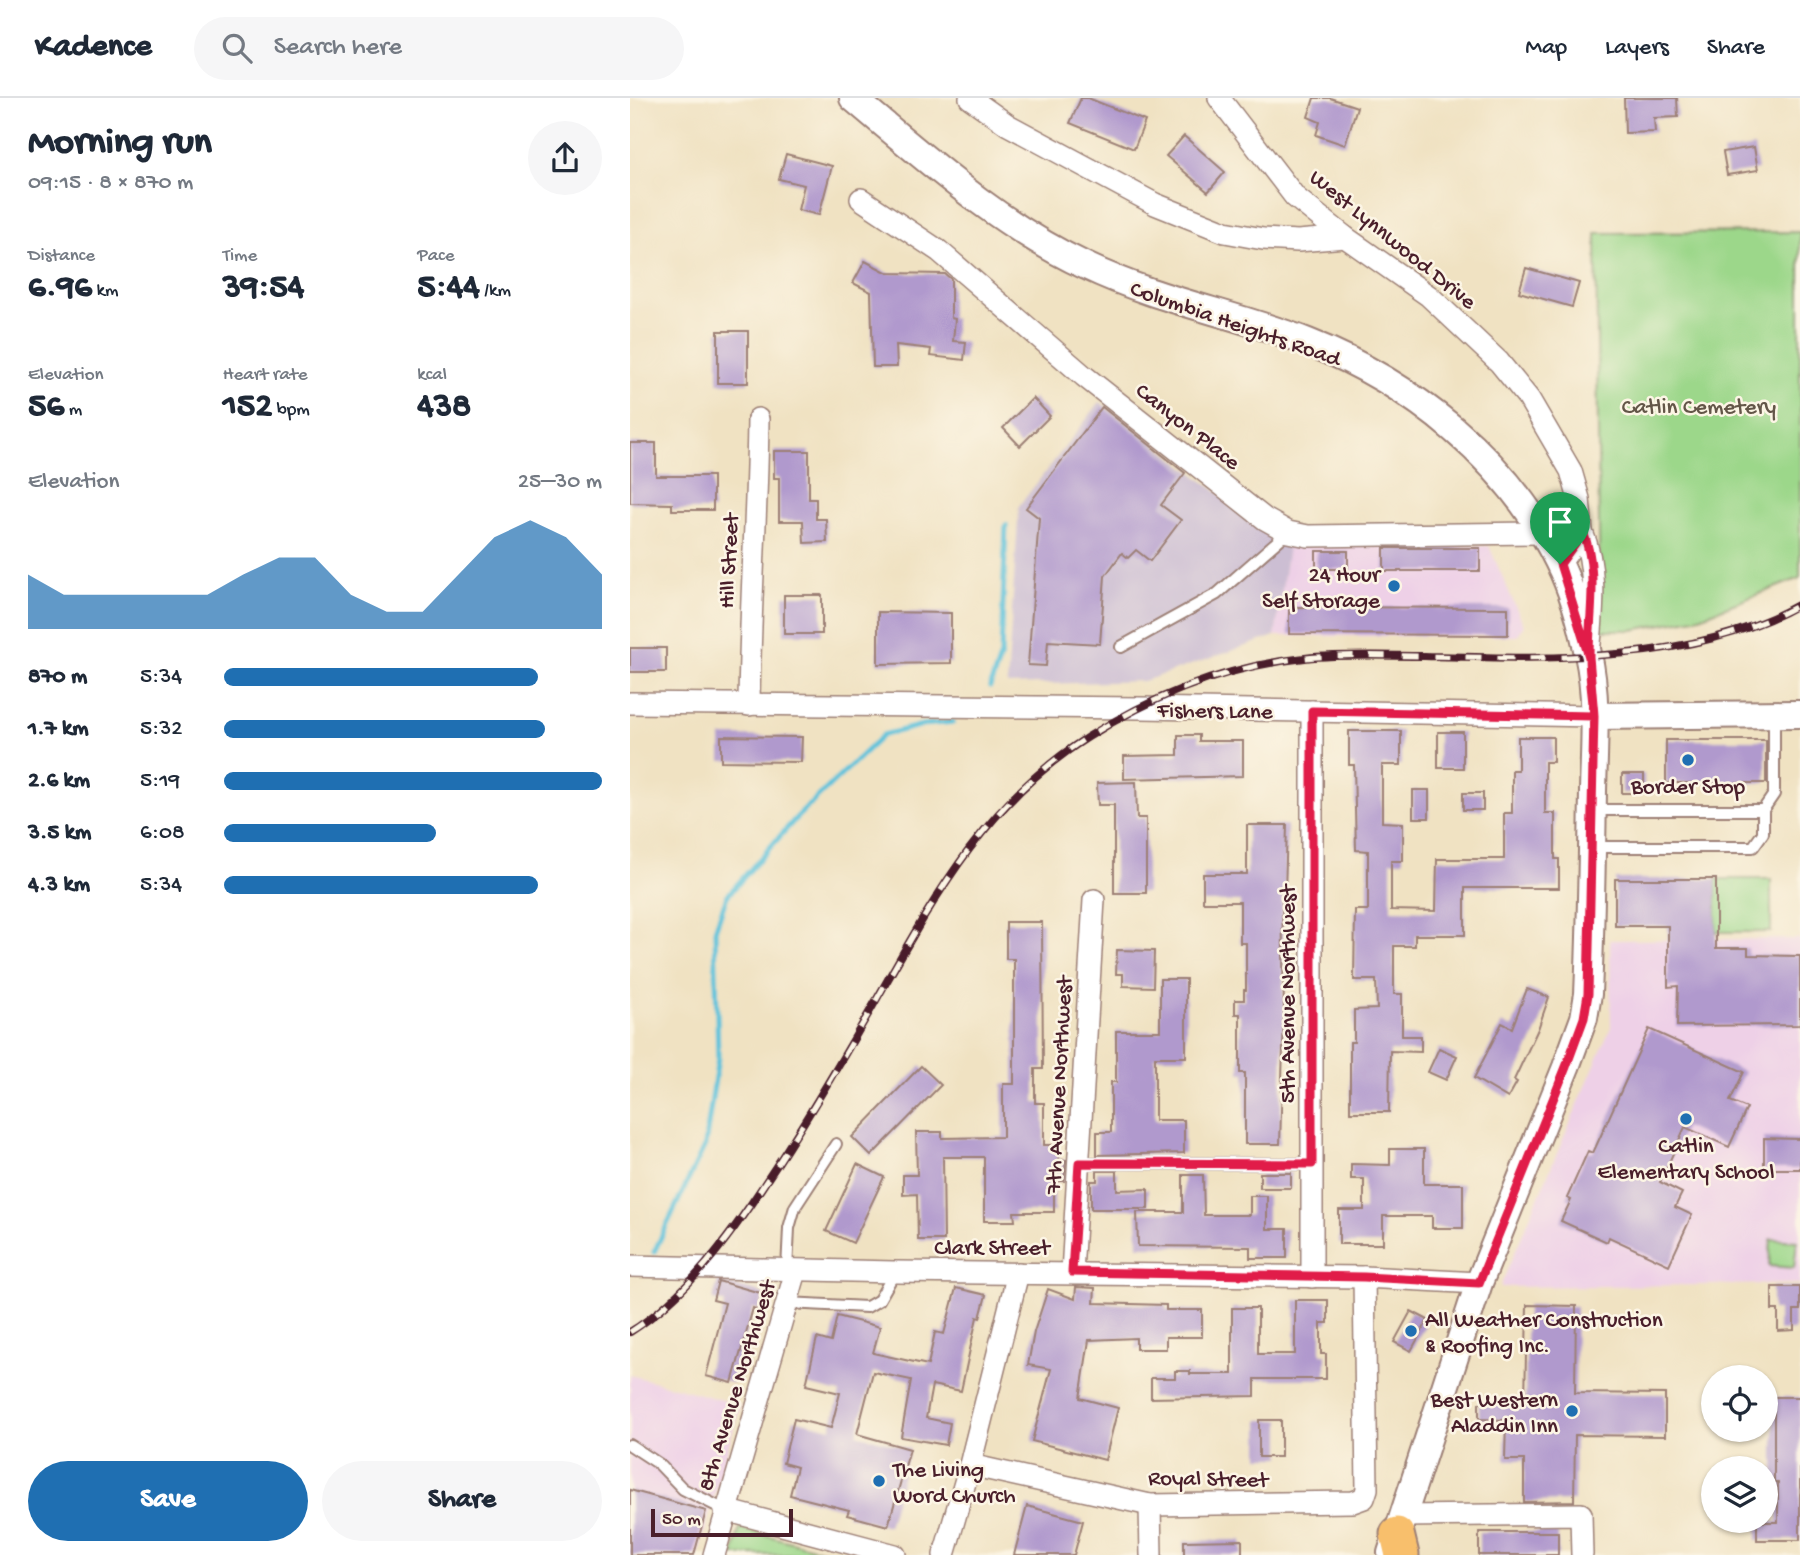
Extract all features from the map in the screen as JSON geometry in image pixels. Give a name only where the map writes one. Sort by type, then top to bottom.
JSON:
[{"type":"street","name":"Columbia Heights Road","points":[[853,98],[970,194],[1082,265],[1137,289],[1310,342],[1394,385],[1473,446],[1509,485],[1560,564],[1589,657],[1594,716],[1589,972],[1584,1018],[1479,1283],[1398,1540]]},
{"type":"street","points":[[970,98],[1008,125],[1155,204],[1225,232],[1263,239],[1298,241],[1345,237]]},
{"type":"street","name":"West Lynnwood Drive","points":[[1219,98],[1295,197],[1345,237],[1429,296],[1499,362],[1529,398],[1571,471],[1579,499],[1583,532],[1590,550],[1593,608],[1589,657]]},
{"type":"street","name":"Canyon Place","points":[[861,199],[939,251],[1084,376],[1265,519],[1288,532],[1308,536],[1542,533]]},
{"type":"street","name":"Hill Street","points":[[749,705],[758,419]]},
{"type":"street","points":[[1560,564],[1583,532]]},
{"type":"street","name":"Fishers Lane","points":[[630,703],[1594,716],[1787,714]]},
{"type":"street","name":"5th Avenue Northwest","points":[[1312,711],[1312,1277]]},
{"type":"street","name":"7th Avenue Northwest","points":[[1072,1272],[1094,900]]},
{"type":"street","name":"Clark Street","points":[[630,1266],[1364,1277],[1479,1283]]},
{"type":"street","name":"8th Avenue Northwest","points":[[713,1555],[787,1303],[791,1270]]},
{"type":"street","points":[[944,1555],[971,1465],[1018,1272]]},
{"type":"street","name":"Royal Street","points":[[971,1465],[1150,1505],[1353,1502],[1364,1498],[1367,1489],[1364,1277]]},
{"type":"street","points":[[1150,1505],[1151,1555]]},
{"type":"street","points":[[725,1510],[895,1555]]},
{"type":"street","points":[[1398,1540],[1581,1514],[1582,1555]]},
{"type":"lane","points":[[1121,647],[1217,594],[1288,532]]},
{"type":"lane","points":[[1592,847],[1753,847],[1763,833],[1763,810],[1774,794],[1787,714]]},
{"type":"lane","points":[[1592,810],[1763,810]]},
{"type":"lane","points":[[791,1270],[789,1228],[795,1207],[836,1144]]},
{"type":"lane","points":[[1079,1163],[1312,1164]]},
{"type":"lane","points":[[787,1303],[867,1307],[879,1300],[895,1272]]},
{"type":"lane","points":[[630,1444],[659,1464],[683,1489],[725,1510]]},
{"type":"shaded area","points":[[1100,402],[1288,546],[1275,636],[1144,681],[1007,685],[1019,506]]},
{"type":"shaded area","name":"24 Hour Self Storage","points":[[1288,546],[1489,546],[1524,626],[1517,636],[1275,636]]},
{"type":"shaded area","name":"Catlin Elementary School","points":[[1800,939],[1800,1284],[1500,1287],[1611,1027],[1610,940]]},
{"type":"shaded area","points":[[630,1375],[740,1405],[698,1555],[630,1555]]},
{"type":"green space","name":"Catlin Cemetery","points":[[1800,232],[1800,578],[1700,617],[1632,630],[1600,630],[1596,233]]},
{"type":"green space","points":[[1716,879],[1771,879],[1771,932],[1716,932]]},
{"type":"green space","points":[[1771,1239],[1797,1241],[1794,1268],[1769,1266]]},
{"type":"green space","points":[[740,1528],[838,1555],[733,1555]]},
{"type":"building","points":[[1081,98],[1088,98],[1145,121],[1134,149],[1070,123]]},
{"type":"building","points":[[1314,98],[1330,98],[1357,107],[1345,145],[1316,135],[1320,122],[1308,117]]},
{"type":"building","points":[[1624,98],[1677,98],[1678,117],[1654,118],[1655,132],[1625,133]]},
{"type":"building","points":[[1184,136],[1225,172],[1208,192],[1166,156]]},
{"type":"building","points":[[1754,147],[1758,170],[1727,175],[1723,152]]},
{"type":"building","points":[[786,154],[832,166],[819,215],[798,210],[804,185],[779,179]]},
{"type":"building","points":[[865,261],[888,273],[945,274],[951,279],[951,318],[955,319],[953,341],[966,342],[964,360],[930,356],[931,349],[896,345],[897,367],[873,367],[871,292],[853,283]]},
{"type":"building","points":[[1526,268],[1579,283],[1572,307],[1519,292]]},
{"type":"building","points":[[718,331],[748,331],[748,383],[718,383]]},
{"type":"building","points":[[1033,398],[1050,416],[1020,446],[1003,428]]},
{"type":"building","points":[[1102,407],[1185,473],[1161,505],[1181,520],[1150,561],[1136,550],[1128,558],[1122,553],[1105,576],[1100,644],[1048,641],[1046,666],[1028,665],[1039,518],[1026,508]]},
{"type":"building","points":[[630,443],[656,443],[656,476],[713,476],[713,510],[672,510],[672,504],[630,503]]},
{"type":"building","points":[[774,451],[809,451],[809,499],[816,499],[816,519],[826,519],[827,542],[804,543],[803,521],[779,521],[779,478],[774,478]]},
{"type":"building","points":[[1384,548],[1480,548],[1480,571],[1384,571]]},
{"type":"building","points":[[1316,551],[1348,551],[1348,569],[1316,569]]},
{"type":"building","points":[[784,595],[822,595],[822,634],[784,634]]},
{"type":"building","points":[[1289,607],[1508,608],[1508,635],[1289,634]]},
{"type":"building","points":[[878,612],[951,613],[951,663],[878,664]]},
{"type":"building","points":[[630,648],[666,648],[666,672],[630,672]]},
{"type":"building","points":[[1349,731],[1401,731],[1401,765],[1382,765],[1382,822],[1403,823],[1403,861],[1391,861],[1391,910],[1436,911],[1437,859],[1504,859],[1504,813],[1512,813],[1512,770],[1518,770],[1518,737],[1553,737],[1553,762],[1545,762],[1545,813],[1555,813],[1555,859],[1559,859],[1559,888],[1465,888],[1465,935],[1415,935],[1415,946],[1394,946],[1394,994],[1402,994],[1402,1036],[1421,1036],[1421,1052],[1390,1051],[1389,1112],[1350,1112],[1350,1042],[1354,1042],[1354,1010],[1377,1009],[1376,980],[1354,980],[1355,910],[1368,910],[1368,851],[1356,850],[1354,765],[1349,765]]},
{"type":"building","points":[[1438,732],[1463,732],[1463,768],[1438,768]]},
{"type":"building","points":[[1178,735],[1199,735],[1199,741],[1243,741],[1243,776],[1124,779],[1124,756],[1178,755]]},
{"type":"building","points":[[721,736],[802,737],[801,762],[721,761]]},
{"type":"building","points":[[1666,740],[1766,740],[1766,783],[1666,783]]},
{"type":"building","points":[[1622,774],[1644,774],[1644,793],[1622,793]]},
{"type":"building","points":[[1136,782],[1137,818],[1146,818],[1146,893],[1114,893],[1114,805],[1098,805],[1097,783]]},
{"type":"building","points":[[1413,790],[1429,790],[1429,818],[1413,818]]},
{"type":"building","points":[[1463,793],[1483,793],[1483,810],[1463,810]]},
{"type":"building","points":[[1247,825],[1287,825],[1285,893],[1282,893],[1284,1014],[1280,1144],[1245,1144],[1245,1073],[1240,1073],[1240,1014],[1235,1014],[1235,1000],[1244,1000],[1246,990],[1246,943],[1240,943],[1240,902],[1203,902],[1203,874],[1247,874]]},
{"type":"building","points":[[1615,879],[1716,879],[1716,948],[1748,948],[1748,955],[1800,956],[1800,1025],[1677,1026],[1678,986],[1668,987],[1668,926],[1615,926]]},
{"type":"building","points":[[1006,922],[1042,922],[1043,1069],[1035,1069],[1035,1103],[1044,1103],[1044,1145],[1059,1145],[1059,1160],[1066,1160],[1064,1181],[1054,1181],[1054,1212],[1014,1212],[1015,1221],[984,1221],[984,1157],[943,1157],[944,1240],[918,1240],[917,1194],[903,1195],[903,1175],[917,1175],[916,1132],[942,1132],[942,1138],[1003,1137],[1003,1084],[1014,1084],[1014,959],[1006,959]]},
{"type":"building","points":[[1117,950],[1154,951],[1153,987],[1123,986],[1123,974],[1116,974]]},
{"type":"building","points":[[1160,979],[1186,979],[1186,1057],[1155,1057],[1155,1120],[1184,1120],[1184,1153],[1097,1155],[1097,1132],[1111,1132],[1111,1082],[1116,1082],[1116,1031],[1160,1031]]},
{"type":"building","points":[[1527,989],[1549,997],[1538,1029],[1514,1080],[1517,1082],[1508,1098],[1474,1078],[1502,1023],[1512,1028]]},
{"type":"building","points":[[1649,1029],[1744,1072],[1730,1101],[1747,1108],[1729,1147],[1685,1127],[1660,1182],[1682,1193],[1675,1207],[1692,1215],[1669,1265],[1609,1237],[1607,1242],[1561,1221],[1571,1200],[1567,1198],[1588,1151],[1593,1153]]},
{"type":"building","points":[[1439,1048],[1457,1056],[1446,1080],[1428,1072]]},
{"type":"building","points":[[921,1066],[941,1085],[871,1156],[852,1137]]},
{"type":"building","points":[[1764,1138],[1800,1139],[1800,1169],[1764,1169]]},
{"type":"building","points":[[1390,1149],[1424,1149],[1424,1184],[1463,1184],[1463,1228],[1432,1228],[1432,1216],[1383,1216],[1383,1244],[1339,1244],[1339,1210],[1364,1210],[1364,1179],[1351,1179],[1351,1164],[1390,1165]]},
{"type":"building","points":[[857,1164],[884,1177],[853,1243],[826,1231]]},
{"type":"building","points":[[1097,1171],[1117,1171],[1117,1190],[1148,1189],[1148,1209],[1091,1209],[1091,1181],[1097,1181]]},
{"type":"building","points":[[1260,1173],[1291,1173],[1291,1188],[1260,1188]]},
{"type":"building","points":[[1183,1175],[1203,1175],[1204,1215],[1250,1215],[1250,1196],[1267,1196],[1267,1229],[1287,1229],[1287,1258],[1250,1258],[1250,1247],[1138,1246],[1137,1212],[1183,1212]]},
{"type":"building","points":[[718,1281],[764,1294],[759,1310],[753,1308],[732,1383],[706,1376],[725,1303],[713,1300]]},
{"type":"building","points":[[1076,1287],[1095,1288],[1094,1303],[1166,1305],[1166,1310],[1202,1310],[1202,1337],[1166,1337],[1166,1349],[1136,1349],[1136,1338],[1089,1340],[1080,1398],[1118,1408],[1105,1460],[1032,1441],[1051,1369],[1028,1365],[1034,1332],[1048,1289],[1075,1299]]},
{"type":"building","points":[[1772,1287],[1800,1287],[1800,1310],[1794,1310],[1794,1330],[1778,1331],[1778,1310],[1772,1310]]},
{"type":"building","points":[[956,1288],[986,1295],[980,1318],[977,1317],[961,1391],[932,1385],[926,1418],[950,1423],[946,1445],[901,1437],[911,1380],[873,1372],[857,1434],[910,1449],[888,1526],[847,1515],[849,1510],[790,1495],[797,1467],[783,1463],[794,1419],[831,1428],[840,1393],[806,1385],[817,1338],[831,1342],[837,1316],[880,1327],[873,1353],[928,1365],[935,1332],[944,1334]]},
{"type":"building","points":[[1295,1300],[1328,1300],[1328,1323],[1321,1323],[1321,1354],[1326,1354],[1326,1379],[1255,1379],[1255,1396],[1151,1398],[1151,1378],[1175,1378],[1175,1371],[1190,1371],[1190,1374],[1232,1374],[1232,1308],[1258,1308],[1258,1354],[1295,1354]]},
{"type":"building","name":"Best Western Aladdin Inn","points":[[1527,1305],[1576,1306],[1575,1393],[1665,1394],[1665,1436],[1575,1435],[1574,1501],[1524,1502],[1524,1460],[1505,1460],[1506,1420],[1479,1419],[1479,1403],[1525,1401]]},
{"type":"building","points":[[1411,1311],[1428,1320],[1411,1351],[1394,1342]]},
{"type":"building","points":[[1778,1397],[1800,1397],[1800,1540],[1757,1540],[1757,1533],[1778,1533],[1778,1456],[1774,1456],[1774,1442],[1778,1442]]},
{"type":"building","points":[[1259,1420],[1281,1420],[1281,1457],[1259,1457]]},
{"type":"building","points":[[630,1490],[706,1511],[694,1555],[630,1555]]},
{"type":"building","points":[[1027,1506],[1083,1521],[1074,1555],[1014,1555]]},
{"type":"building","points":[[1479,1532],[1558,1532],[1558,1555],[1479,1555]]},
{"type":"building","points":[[1242,1540],[1242,1555],[1184,1555],[1184,1541]]},
{"type":"waterway","points":[[990,687],[1001,655],[1006,525]]},
{"type":"waterway","points":[[654,1252],[705,1145],[718,1058],[715,930],[727,896],[797,817],[883,735],[923,725],[953,722]]},
{"type":"railway","points":[[630,1332],[670,1302],[705,1265],[737,1225],[807,1117],[940,891],[964,856],[1019,792],[1051,763],[1088,737],[1138,708],[1192,685],[1276,662],[1350,656],[1519,658],[1617,654],[1666,648],[1713,638],[1758,624],[1800,604]]},
{"type":"place","name":"24 Hour Self Storage","points":[[1394,586]]},
{"type":"place","name":"Border Stop","points":[[1688,760]]},
{"type":"place","name":"Catlin Elementary School","points":[[1686,1119]]},
{"type":"place","name":"All Weather Construction & Roofing Inc.","points":[[1411,1331]]},
{"type":"place","name":"Best Western Aladdin Inn","points":[[1572,1411]]},
{"type":"place","name":"The Living Word Church","points":[[879,1481]]},
{"type":"route","points":[[1560,564],[1583,532],[1590,550],[1593,608],[1589,657],[1594,716],[1312,711],[1312,1164],[1079,1163],[1072,1272],[1364,1277],[1479,1283],[1566,1067],[1584,1018],[1588,994],[1594,716],[1589,657],[1560,564]]}]
